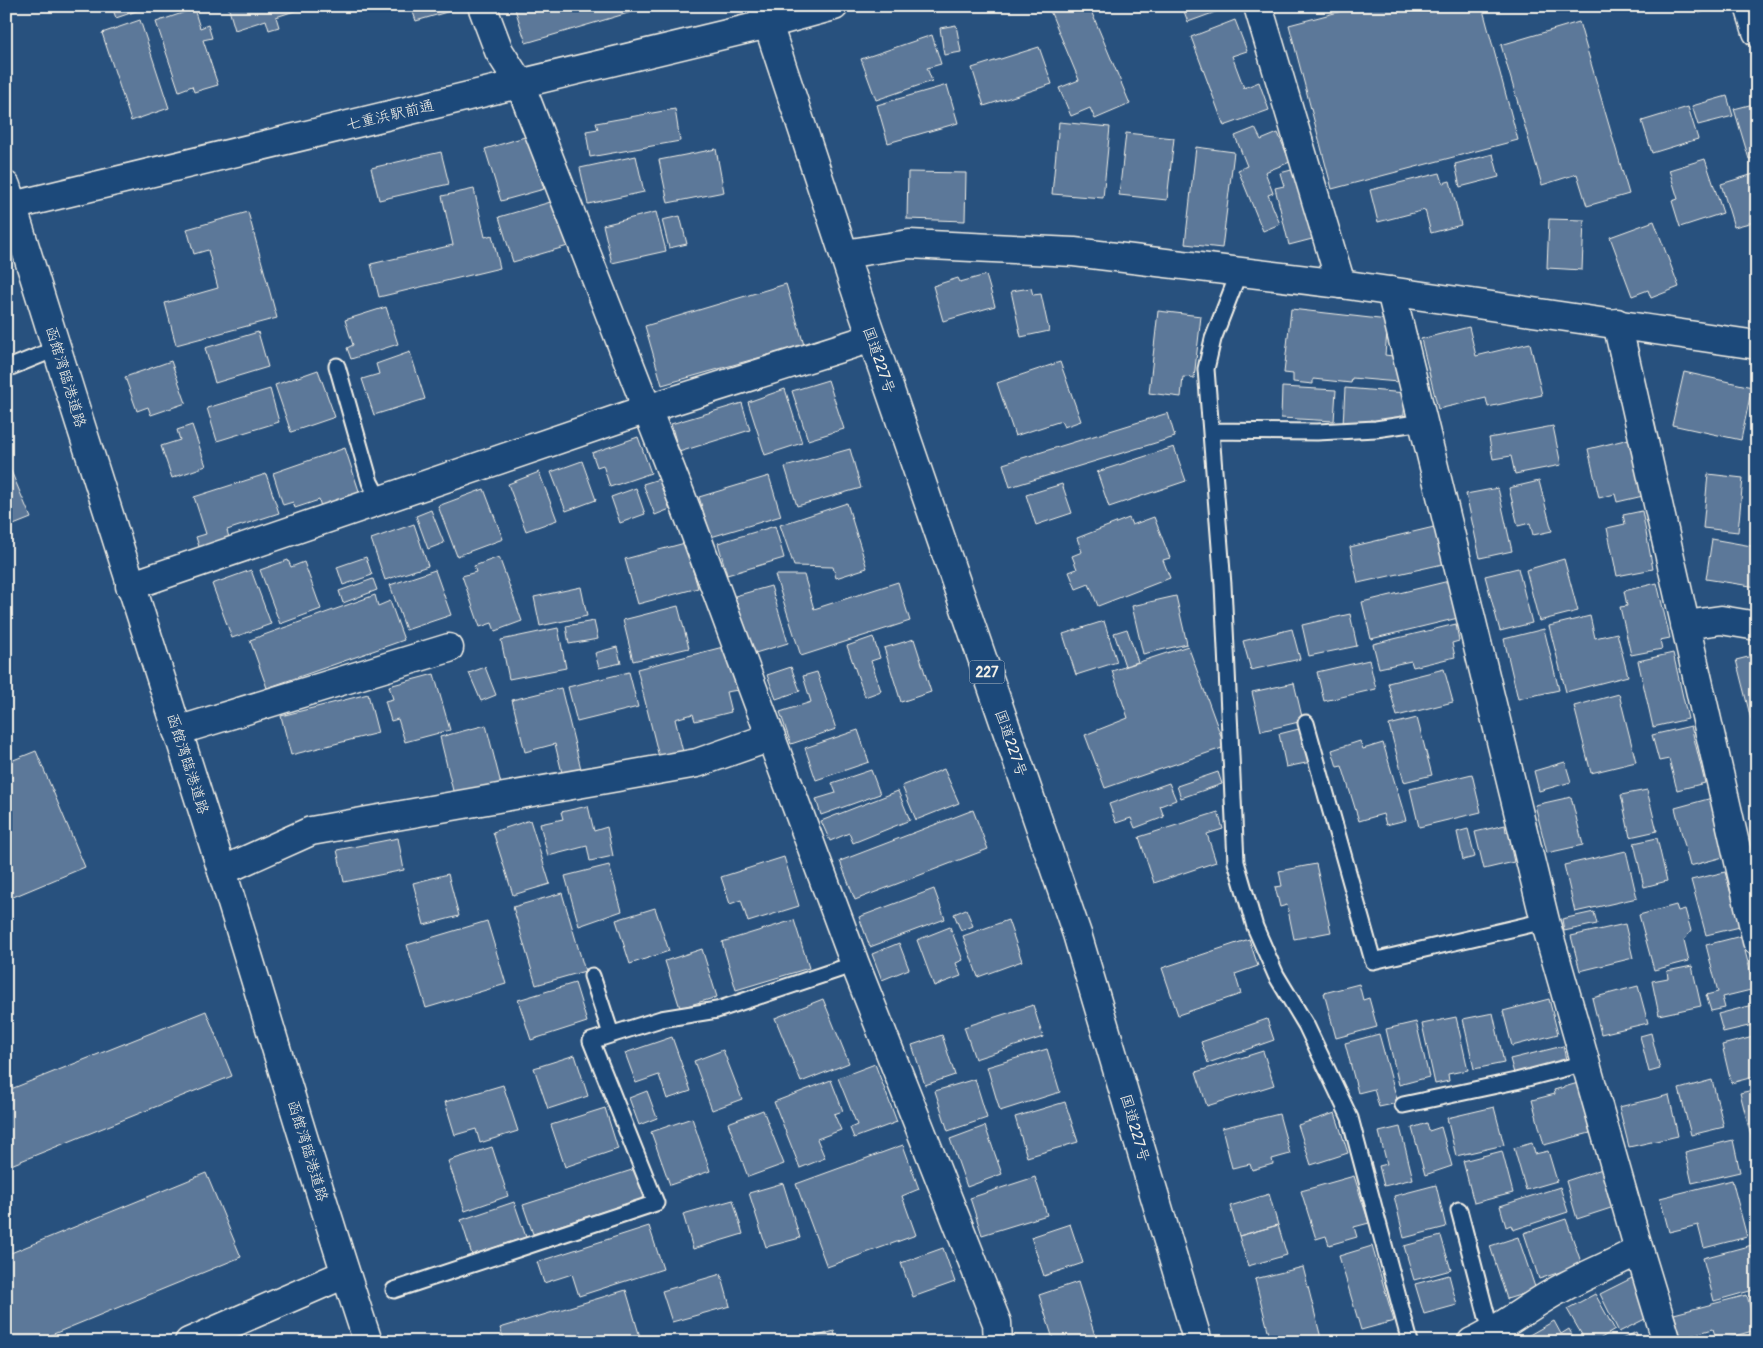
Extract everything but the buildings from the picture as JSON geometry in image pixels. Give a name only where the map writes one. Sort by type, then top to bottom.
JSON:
[{"type":"main road","points":[[482,6],[499,52],[520,84],[688,514],[855,964],[997,1323],[998,1342]]},
{"type":"main road","name":"七重浜駅前通","points":[[8,199],[520,84],[765,15],[834,6]]},
{"type":"main road","points":[[1258,6],[1341,284]]},
{"type":"main road","points":[[1749,6],[1757,32]]},
{"type":"main road","name":"国道227号","points":[[765,15],[872,338],[1077,934],[1198,1342]]},
{"type":"main road","name":"函館湾臨港道路","points":[[8,199],[58,348],[130,586],[222,871],[345,1274],[368,1342]]},
{"type":"main road","points":[[844,254],[909,244],[1074,252],[1341,284],[1757,345]]},
{"type":"main road","points":[[1391,291],[1545,921],[1639,1250],[1668,1342]]},
{"type":"main road","points":[[1617,323],[1757,941]]},
{"type":"main road","points":[[130,586],[647,409],[872,338]]},
{"type":"main road","points":[[1685,625],[1721,620],[1757,626]]},
{"type":"main road","points":[[177,731],[449,648]]},
{"type":"main road","points":[[222,871],[310,832],[697,762],[770,737]]},
{"type":"main road","points":[[1492,1338],[1561,1288],[1615,1264],[1639,1250]]},
{"type":"main road","points":[[188,1342],[345,1274]]},
{"type":"lane","points":[[1239,272],[1213,339],[1206,369],[1223,584],[1236,862],[1255,927],[1276,975],[1306,1025],[1350,1118],[1410,1342]]},
{"type":"lane","points":[[6,370],[58,348]]},
{"type":"lane","points":[[337,366],[370,482],[380,501]]},
{"type":"lane","points":[[1211,431],[1317,432],[1376,429],[1423,422]]},
{"type":"lane","points":[[1306,722],[1373,961],[1545,921]]},
{"type":"lane","points":[[394,1290],[656,1203],[591,1041],[661,1019],[717,1010],[855,964]]},
{"type":"lane","points":[[592,976],[611,1034]]},
{"type":"lane","points":[[1403,1106],[1516,1081],[1585,1063]]},
{"type":"lane","points":[[1459,1210],[1492,1338]]}]
